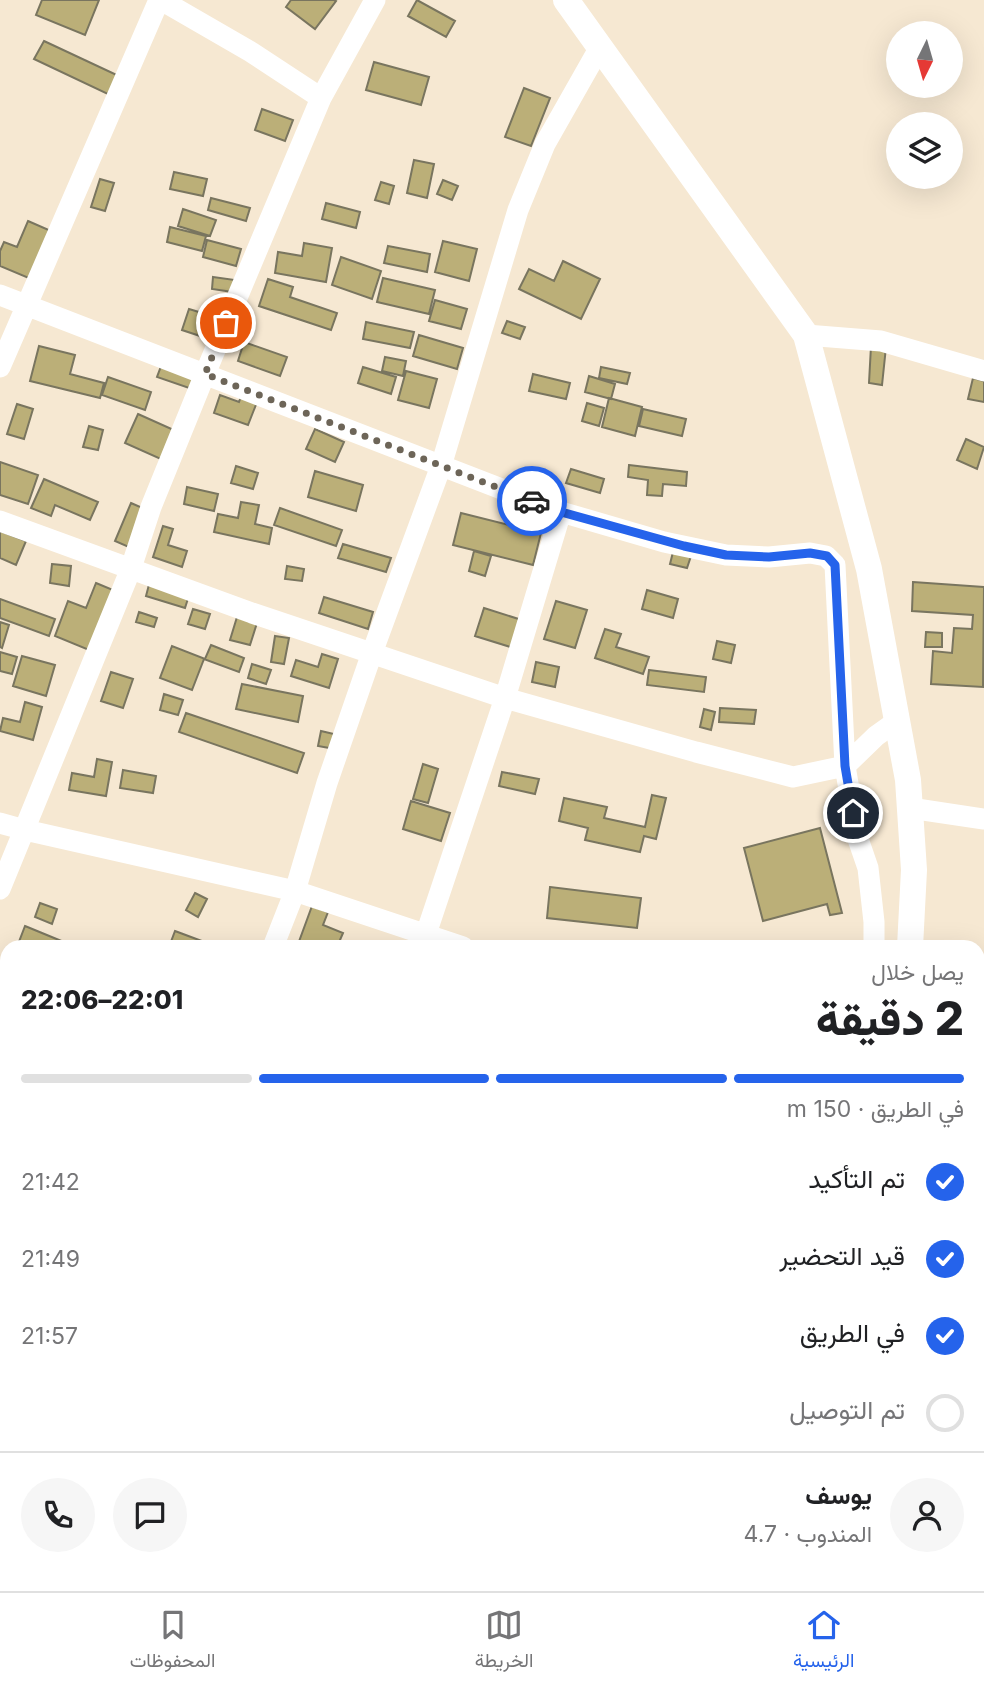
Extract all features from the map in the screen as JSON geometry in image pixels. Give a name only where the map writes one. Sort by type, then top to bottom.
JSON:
[{"type":"street","points":[[0,367],[160,0],[251,52],[321,98]]},
{"type":"street","points":[[0,889],[131,570],[151,507],[321,98],[375,0]]},
{"type":"street","points":[[566,0],[806,335],[869,569],[908,780],[914,870],[910,940]]},
{"type":"street","points":[[276,940],[295,891],[327,783],[372,653],[441,466],[518,210],[545,144],[600,47]]},
{"type":"street","points":[[0,295],[561,512],[664,542],[726,555],[769,557],[810,553],[827,556],[835,565],[838,593],[845,766],[857,836],[868,868],[874,940]]},
{"type":"street","points":[[806,335],[881,341],[984,371]]},
{"type":"street","points":[[426,934],[505,698],[561,512]]},
{"type":"street","points":[[0,521],[131,570],[505,698],[793,777],[845,766],[876,736],[897,721]]},
{"type":"street","points":[[910,808],[984,819]]},
{"type":"street","points":[[0,823],[25,831],[295,891],[443,940]]},
{"type":"building","points":[[42,0],[99,0],[85,35],[36,15]]},
{"type":"building","points":[[291,0],[336,1],[315,29],[286,7]]},
{"type":"building","points":[[417,0],[455,21],[446,37],[408,16]]},
{"type":"building","points":[[44,41],[121,77],[112,96],[34,59]]},
{"type":"building","points":[[374,62],[429,77],[421,105],[366,90]]},
{"type":"building","points":[[524,88],[550,98],[531,146],[505,137]]},
{"type":"building","points":[[262,109],[293,120],[285,141],[255,130]]},
{"type":"building","points":[[414,160],[434,164],[427,198],[407,193]]},
{"type":"building","points":[[174,172],[207,179],[203,196],[170,189]]},
{"type":"building","points":[[100,179],[114,183],[105,211],[91,207]]},
{"type":"building","points":[[443,180],[458,186],[452,200],[437,194]]},
{"type":"building","points":[[381,182],[394,186],[389,204],[375,200]]},
{"type":"building","points":[[211,198],[250,208],[246,221],[208,210]]},
{"type":"building","points":[[326,203],[360,212],[356,228],[322,219]]},
{"type":"building","points":[[183,209],[216,220],[210,236],[178,226]]},
{"type":"building","points":[[28,221],[51,231],[31,279],[0,266],[0,251],[4,242],[17,247]]},
{"type":"building","points":[[170,227],[206,236],[202,251],[167,242]]},
{"type":"building","points":[[207,240],[241,249],[236,266],[203,257]]},
{"type":"building","points":[[443,241],[477,249],[469,281],[435,272]]},
{"type":"building","points":[[304,243],[332,248],[326,282],[275,273],[278,252],[302,256]]},
{"type":"building","points":[[388,246],[430,254],[427,272],[384,263]]},
{"type":"building","points":[[341,257],[381,271],[372,299],[332,285]]},
{"type":"building","points":[[563,261],[600,279],[581,319],[519,289],[529,269],[554,281]]},
{"type":"building","points":[[213,277],[235,280],[233,292],[212,289]]},
{"type":"building","points":[[383,278],[435,290],[429,314],[377,302]]},
{"type":"building","points":[[268,279],[293,287],[290,297],[337,313],[331,330],[259,306]]},
{"type":"building","points":[[435,300],[467,309],[461,329],[429,321]]},
{"type":"building","points":[[189,309],[222,319],[215,341],[182,330]]},
{"type":"building","points":[[507,321],[525,327],[520,339],[502,333]]},
{"type":"building","points":[[366,322],[414,332],[410,348],[363,339]]},
{"type":"building","points":[[419,335],[463,348],[457,369],[413,356]]},
{"type":"building","points":[[244,342],[287,357],[280,376],[238,361]]},
{"type":"building","points":[[39,346],[75,355],[70,374],[104,383],[100,398],[30,381]]},
{"type":"building","points":[[871,346],[886,347],[882,385],[869,383]]},
{"type":"building","points":[[385,357],[406,361],[403,376],[382,371]]},
{"type":"building","points":[[163,361],[197,373],[192,389],[157,377]]},
{"type":"building","points":[[363,367],[396,377],[391,394],[358,383]]},
{"type":"building","points":[[601,367],[630,373],[627,384],[599,378]]},
{"type":"building","points":[[406,371],[437,379],[429,408],[398,400]]},
{"type":"building","points":[[533,374],[570,383],[566,399],[529,391]]},
{"type":"building","points":[[589,376],[615,384],[611,399],[585,392]]},
{"type":"building","points":[[108,377],[151,392],[145,410],[102,395]]},
{"type":"building","points":[[973,378],[984,381],[984,402],[968,399]]},
{"type":"building","points":[[243,391],[259,397],[248,425],[214,413],[220,395],[239,402]]},
{"type":"building","points":[[609,398],[642,407],[635,436],[602,427]]},
{"type":"building","points":[[587,403],[604,408],[599,426],[582,421]]},
{"type":"building","points":[[17,404],[33,409],[24,439],[7,434]]},
{"type":"building","points":[[643,409],[686,419],[682,436],[639,426]]},
{"type":"building","points":[[138,414],[176,431],[163,460],[125,443]]},
{"type":"building","points":[[89,426],[103,430],[98,450],[83,447]]},
{"type":"building","points":[[315,429],[344,442],[335,462],[306,449]]},
{"type":"building","points":[[966,439],[984,447],[977,469],[957,460]]},
{"type":"building","points":[[0,462],[38,475],[28,504],[0,495]]},
{"type":"building","points":[[629,465],[687,472],[686,486],[663,484],[662,496],[647,495],[648,480],[628,477]]},
{"type":"building","points":[[236,466],[258,473],[253,489],[231,483]]},
{"type":"building","points":[[571,469],[604,479],[600,493],[566,483]]},
{"type":"building","points":[[315,471],[363,485],[356,511],[308,497]]},
{"type":"building","points":[[44,479],[98,502],[90,520],[55,505],[51,516],[31,508]]},
{"type":"building","points":[[187,487],[218,494],[214,511],[184,504]]},
{"type":"building","points":[[241,502],[259,505],[255,524],[272,528],[269,544],[214,532],[218,514],[238,518]]},
{"type":"building","points":[[131,503],[147,510],[131,548],[115,541]]},
{"type":"building","points":[[280,508],[342,530],[336,546],[274,525]]},
{"type":"building","points":[[461,513],[541,533],[533,565],[453,545]]},
{"type":"building","points":[[163,526],[173,529],[168,545],[187,551],[182,567],[153,557]]},
{"type":"building","points":[[0,531],[26,541],[16,565],[0,558]]},
{"type":"building","points":[[343,544],[391,558],[386,572],[338,558]]},
{"type":"building","points":[[474,551],[491,556],[485,576],[469,571]]},
{"type":"building","points":[[673,552],[691,556],[687,568],[670,564]]},
{"type":"building","points":[[52,564],[71,566],[69,586],[50,583]]},
{"type":"building","points":[[287,566],[304,569],[302,581],[285,579]]},
{"type":"building","points":[[151,577],[191,589],[185,608],[146,596]]},
{"type":"building","points":[[913,582],[984,587],[983,687],[931,684],[933,651],[952,653],[954,628],[972,629],[973,615],[912,611]]},
{"type":"building","points":[[96,583],[113,590],[89,650],[55,636],[68,601],[86,608]]},
{"type":"building","points":[[647,590],[678,599],[673,618],[642,609]]},
{"type":"building","points":[[324,597],[373,612],[368,629],[319,613]]},
{"type":"building","points":[[0,599],[55,619],[49,636],[0,618]]},
{"type":"building","points":[[556,601],[587,610],[575,648],[544,639]]},
{"type":"building","points":[[484,608],[528,622],[520,650],[475,636]]},
{"type":"building","points":[[193,609],[210,614],[205,629],[188,624]]},
{"type":"building","points":[[139,612],[157,618],[154,627],[136,622]]},
{"type":"building","points":[[237,617],[257,623],[250,645],[230,640]]},
{"type":"building","points":[[0,622],[9,625],[2,648],[0,647]]},
{"type":"building","points":[[605,629],[621,634],[616,647],[649,657],[643,674],[595,658]]},
{"type":"building","points":[[926,632],[942,633],[942,647],[925,647]]},
{"type":"building","points":[[275,636],[289,638],[284,664],[271,662]]},
{"type":"building","points":[[717,641],[735,645],[731,663],[713,659]]},
{"type":"building","points":[[211,645],[244,658],[239,672],[204,659],[192,690],[160,678],[172,646],[205,659]]},
{"type":"building","points":[[0,652],[17,657],[12,674],[0,671]]},
{"type":"building","points":[[322,654],[338,659],[329,688],[291,676],[296,660],[318,667]]},
{"type":"building","points":[[22,656],[55,665],[46,696],[13,686]]},
{"type":"building","points":[[536,662],[559,667],[555,687],[532,682]]},
{"type":"building","points":[[252,664],[271,670],[266,684],[248,678]]},
{"type":"building","points":[[649,670],[706,677],[704,692],[647,685]]},
{"type":"building","points":[[111,672],[133,679],[123,708],[101,701]]},
{"type":"building","points":[[242,684],[303,696],[298,722],[236,709]]},
{"type":"building","points":[[164,694],[183,700],[178,715],[160,710]]},
{"type":"building","points":[[25,702],[42,707],[33,740],[0,731],[3,718],[20,722]]},
{"type":"building","points":[[720,708],[756,710],[754,724],[719,722]]},
{"type":"building","points":[[704,709],[715,712],[711,730],[700,727]]},
{"type":"building","points":[[186,713],[304,753],[297,773],[179,732]]},
{"type":"building","points":[[321,731],[338,735],[335,749],[318,746]]},
{"type":"building","points":[[97,759],[112,762],[106,796],[69,790],[72,773],[94,777]]},
{"type":"building","points":[[423,764],[438,769],[428,803],[413,799]]},
{"type":"building","points":[[123,770],[156,776],[153,793],[120,788]]},
{"type":"building","points":[[502,772],[539,779],[535,794],[499,786]]},
{"type":"building","points":[[652,795],[666,798],[656,839],[644,836],[640,852],[585,840],[588,828],[559,821],[564,798],[607,807],[604,818],[645,827]]},
{"type":"building","points":[[411,801],[450,813],[441,841],[403,829]]},
{"type":"building","points":[[820,828],[842,913],[830,915],[827,904],[763,921],[744,848]]},
{"type":"building","points":[[550,887],[641,898],[637,928],[547,918]]},
{"type":"building","points":[[195,893],[207,899],[198,917],[186,910]]},
{"type":"building","points":[[40,903],[57,909],[52,924],[35,917]]},
{"type":"building","points":[[312,906],[328,912],[323,925],[343,933],[340,940],[300,940]]},
{"type":"building","points":[[25,926],[59,940],[20,940]]},
{"type":"building","points":[[175,931],[199,940],[172,940]]},
{"type":"way so far","points":[[226,323],[205,374],[532,501]]},
{"type":"route","points":[[532,501],[664,542],[726,555],[769,557],[810,553],[827,556],[835,565],[838,593],[845,766],[853,813]]}]
